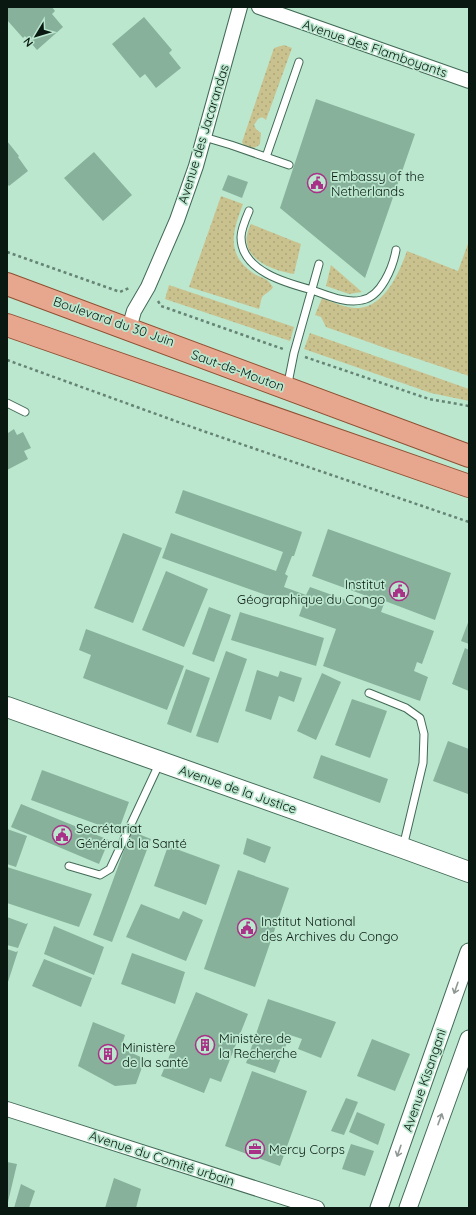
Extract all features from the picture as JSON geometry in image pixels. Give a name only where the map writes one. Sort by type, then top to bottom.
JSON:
[{"type":"main road","name":"Boulevard du 30 Juin","points":[[7,284],[130,325],[469,450]]},
{"type":"main road","name":"Saut-de-Mouton","points":[[7,284],[469,456]]},
{"type":"main road","points":[[7,325],[469,479]]},
{"type":"main road","points":[[7,325],[161,380],[469,486]]},
{"type":"main road","name":"Avenue de la Justice","points":[[8,711],[160,761],[469,872]]},
{"type":"street","name":"Avenue des Jacarandas","points":[[130,325],[134,311],[148,287],[177,220],[196,166],[240,7]]},
{"type":"street","name":"Avenue des Flamboyants","points":[[259,7],[469,81]]},
{"type":"street","name":"Avenue Kisangani","points":[[378,1208],[469,952]]},
{"type":"street","points":[[408,1208],[469,1039]]},
{"type":"street","name":"Avenue du Comité urbain","points":[[7,1109],[317,1208]]},
{"type":"lane","points":[[266,157],[299,62]]},
{"type":"lane","points":[[204,137],[289,165]]},
{"type":"lane","points":[[249,211],[241,237],[245,252],[252,264],[274,278],[338,298],[353,301],[363,300],[377,292],[389,273],[394,261],[396,250]]},
{"type":"lane","points":[[288,383],[294,354],[319,264]]},
{"type":"lane","points":[[7,403],[25,412]]},
{"type":"lane","points":[[369,693],[406,708],[420,718],[424,734],[423,763],[403,848]]},
{"type":"lane","points":[[69,866],[100,875],[110,869],[160,761]]},
{"type":"path","points":[[7,252],[120,292],[130,288]]},
{"type":"path","points":[[7,360],[203,431],[469,522]]},
{"type":"shaded area","points":[[284,45],[292,48],[266,120],[262,117],[258,119],[254,125],[261,133],[260,144],[251,148],[245,147],[242,142],[274,48]]},
{"type":"shaded area","points":[[221,196],[243,204],[234,232],[235,249],[238,258],[253,273],[266,279],[273,287],[261,299],[259,309],[189,287]]},
{"type":"shaded area","points":[[251,224],[301,244],[294,274],[275,269],[257,260],[247,245],[247,235]]},
{"type":"shaded area","points":[[469,241],[469,376],[326,327],[321,317],[315,315],[322,298],[340,305],[355,308],[368,306],[376,301],[384,295],[390,287],[400,269],[407,251],[458,271]]},
{"type":"shaded area","points":[[331,265],[362,292],[349,294],[326,286]]},
{"type":"shaded area","points":[[169,285],[294,327],[290,341],[165,299]]},
{"type":"shaded area","points":[[310,333],[469,389],[469,401],[431,393],[304,349]]},
{"type":"building","points":[[7,7],[52,7],[55,11],[52,14],[63,27],[37,50],[25,36],[23,38],[7,20]]},
{"type":"building","points":[[144,17],[172,50],[169,53],[181,68],[156,88],[145,74],[140,78],[112,44]]},
{"type":"building","points":[[316,99],[415,134],[365,278],[280,208]]},
{"type":"building","points":[[7,141],[19,156],[18,157],[28,171],[9,186],[7,184]]},
{"type":"building","points":[[94,152],[132,195],[103,221],[64,178]]},
{"type":"building","points":[[228,175],[248,182],[242,198],[222,190]]},
{"type":"building","points":[[14,429],[17,435],[23,432],[31,448],[24,451],[28,459],[7,470],[7,430],[8,433]]},
{"type":"building","name":"Institut Géographique du Congo","points":[[183,490],[302,532],[294,556],[292,556],[285,574],[288,576],[284,587],[306,595],[310,587],[371,609],[375,599],[312,576],[328,529],[451,573],[435,620],[385,601],[381,612],[434,631],[422,664],[417,662],[414,671],[428,677],[420,701],[323,666],[336,629],[299,616],[303,605],[281,597],[280,600],[162,558],[171,533],[276,571],[283,552],[175,513]]},
{"type":"building","points":[[123,533],[162,548],[133,623],[94,608]]},
{"type":"building","points":[[166,571],[208,589],[184,647],[142,630]]},
{"type":"building","points":[[209,607],[231,615],[214,662],[192,654]]},
{"type":"building","points":[[240,612],[324,638],[316,666],[231,640]]},
{"type":"building","points":[[469,620],[469,644],[461,641]]},
{"type":"building","points":[[86,629],[184,666],[167,710],[83,678],[91,655],[79,650]]},
{"type":"building","points":[[465,648],[469,650],[469,691],[452,684]]},
{"type":"building","points":[[226,651],[247,659],[218,743],[196,736]]},
{"type":"building","points":[[186,669],[210,678],[191,733],[167,724]]},
{"type":"building","points":[[257,670],[278,677],[280,671],[302,678],[294,702],[279,696],[271,720],[245,711]]},
{"type":"building","points":[[322,673],[341,682],[316,740],[297,731]]},
{"type":"building","points":[[352,699],[387,711],[370,758],[335,745]]},
{"type":"building","points":[[448,741],[469,749],[468,794],[433,781]]},
{"type":"building","points":[[321,755],[388,779],[380,803],[313,778]]},
{"type":"building","points":[[42,770],[129,802],[118,832],[31,800]]},
{"type":"building","points":[[21,804],[109,840],[99,864],[11,827]]},
{"type":"building","points":[[7,829],[27,836],[16,867],[7,864]]},
{"type":"building","points":[[131,831],[151,839],[112,942],[93,935]]},
{"type":"building","points":[[247,838],[271,847],[265,863],[243,854]]},
{"type":"building","points":[[168,846],[220,865],[206,905],[154,886]]},
{"type":"building","points":[[7,867],[92,894],[79,927],[7,903]]},
{"type":"building","name":"Institut National des Archives du Congo","points":[[238,870],[289,888],[255,987],[204,969]]},
{"type":"building","points":[[141,904],[179,919],[183,911],[203,920],[186,961],[126,937]]},
{"type":"building","points":[[7,917],[26,924],[28,923],[18,948],[7,945]]},
{"type":"building","points":[[54,926],[104,947],[94,975],[44,954]]},
{"type":"building","points":[[7,949],[16,952],[18,951],[8,982],[7,981]]},
{"type":"building","points":[[132,953],[185,972],[175,1004],[121,984]]},
{"type":"building","points":[[44,959],[92,978],[81,1007],[32,986]]},
{"type":"building","name":"Ministère de la Recherche","points":[[196,992],[248,1014],[221,1082],[210,1078],[204,1093],[161,1076]]},
{"type":"building","points":[[268,999],[336,1022],[321,1058],[298,1049],[302,1039],[290,1035],[275,1073],[246,1063]]},
{"type":"building","name":"Ministère de la santé","points":[[93,1022],[125,1035],[121,1048],[145,1059],[136,1084],[115,1086],[78,1066]]},
{"type":"building","points":[[372,1039],[410,1054],[395,1091],[357,1076]]},
{"type":"building","points":[[252,1071],[307,1091],[280,1166],[225,1146]]},
{"type":"building","points":[[346,1098],[358,1102],[344,1135],[331,1131]]},
{"type":"building","points":[[357,1112],[385,1124],[378,1145],[349,1132]]},
{"type":"building","points":[[351,1144],[374,1151],[365,1176],[342,1169]]},
{"type":"building","points":[[7,1162],[17,1164],[8,1202],[7,1202]]},
{"type":"building","points":[[114,1178],[141,1189],[136,1208],[105,1208]]},
{"type":"building","points":[[21,1184],[35,1191],[29,1208],[14,1208]]},
{"type":"place","name":"Embassy of the Netherlands","points":[[317,183]]},
{"type":"place","name":"Institut Géographique du Congo","points":[[399,591]]},
{"type":"place","name":"Secrétariat Général à la Santé","points":[[62,835]]},
{"type":"place","name":"Institut National des Archives du Congo","points":[[247,928]]},
{"type":"place","name":"Ministère de la Recherche","points":[[205,1045]]},
{"type":"place","name":"Ministère de la santé","points":[[108,1054]]},
{"type":"place","name":"Mercy Corps","points":[[255,1149]]}]
